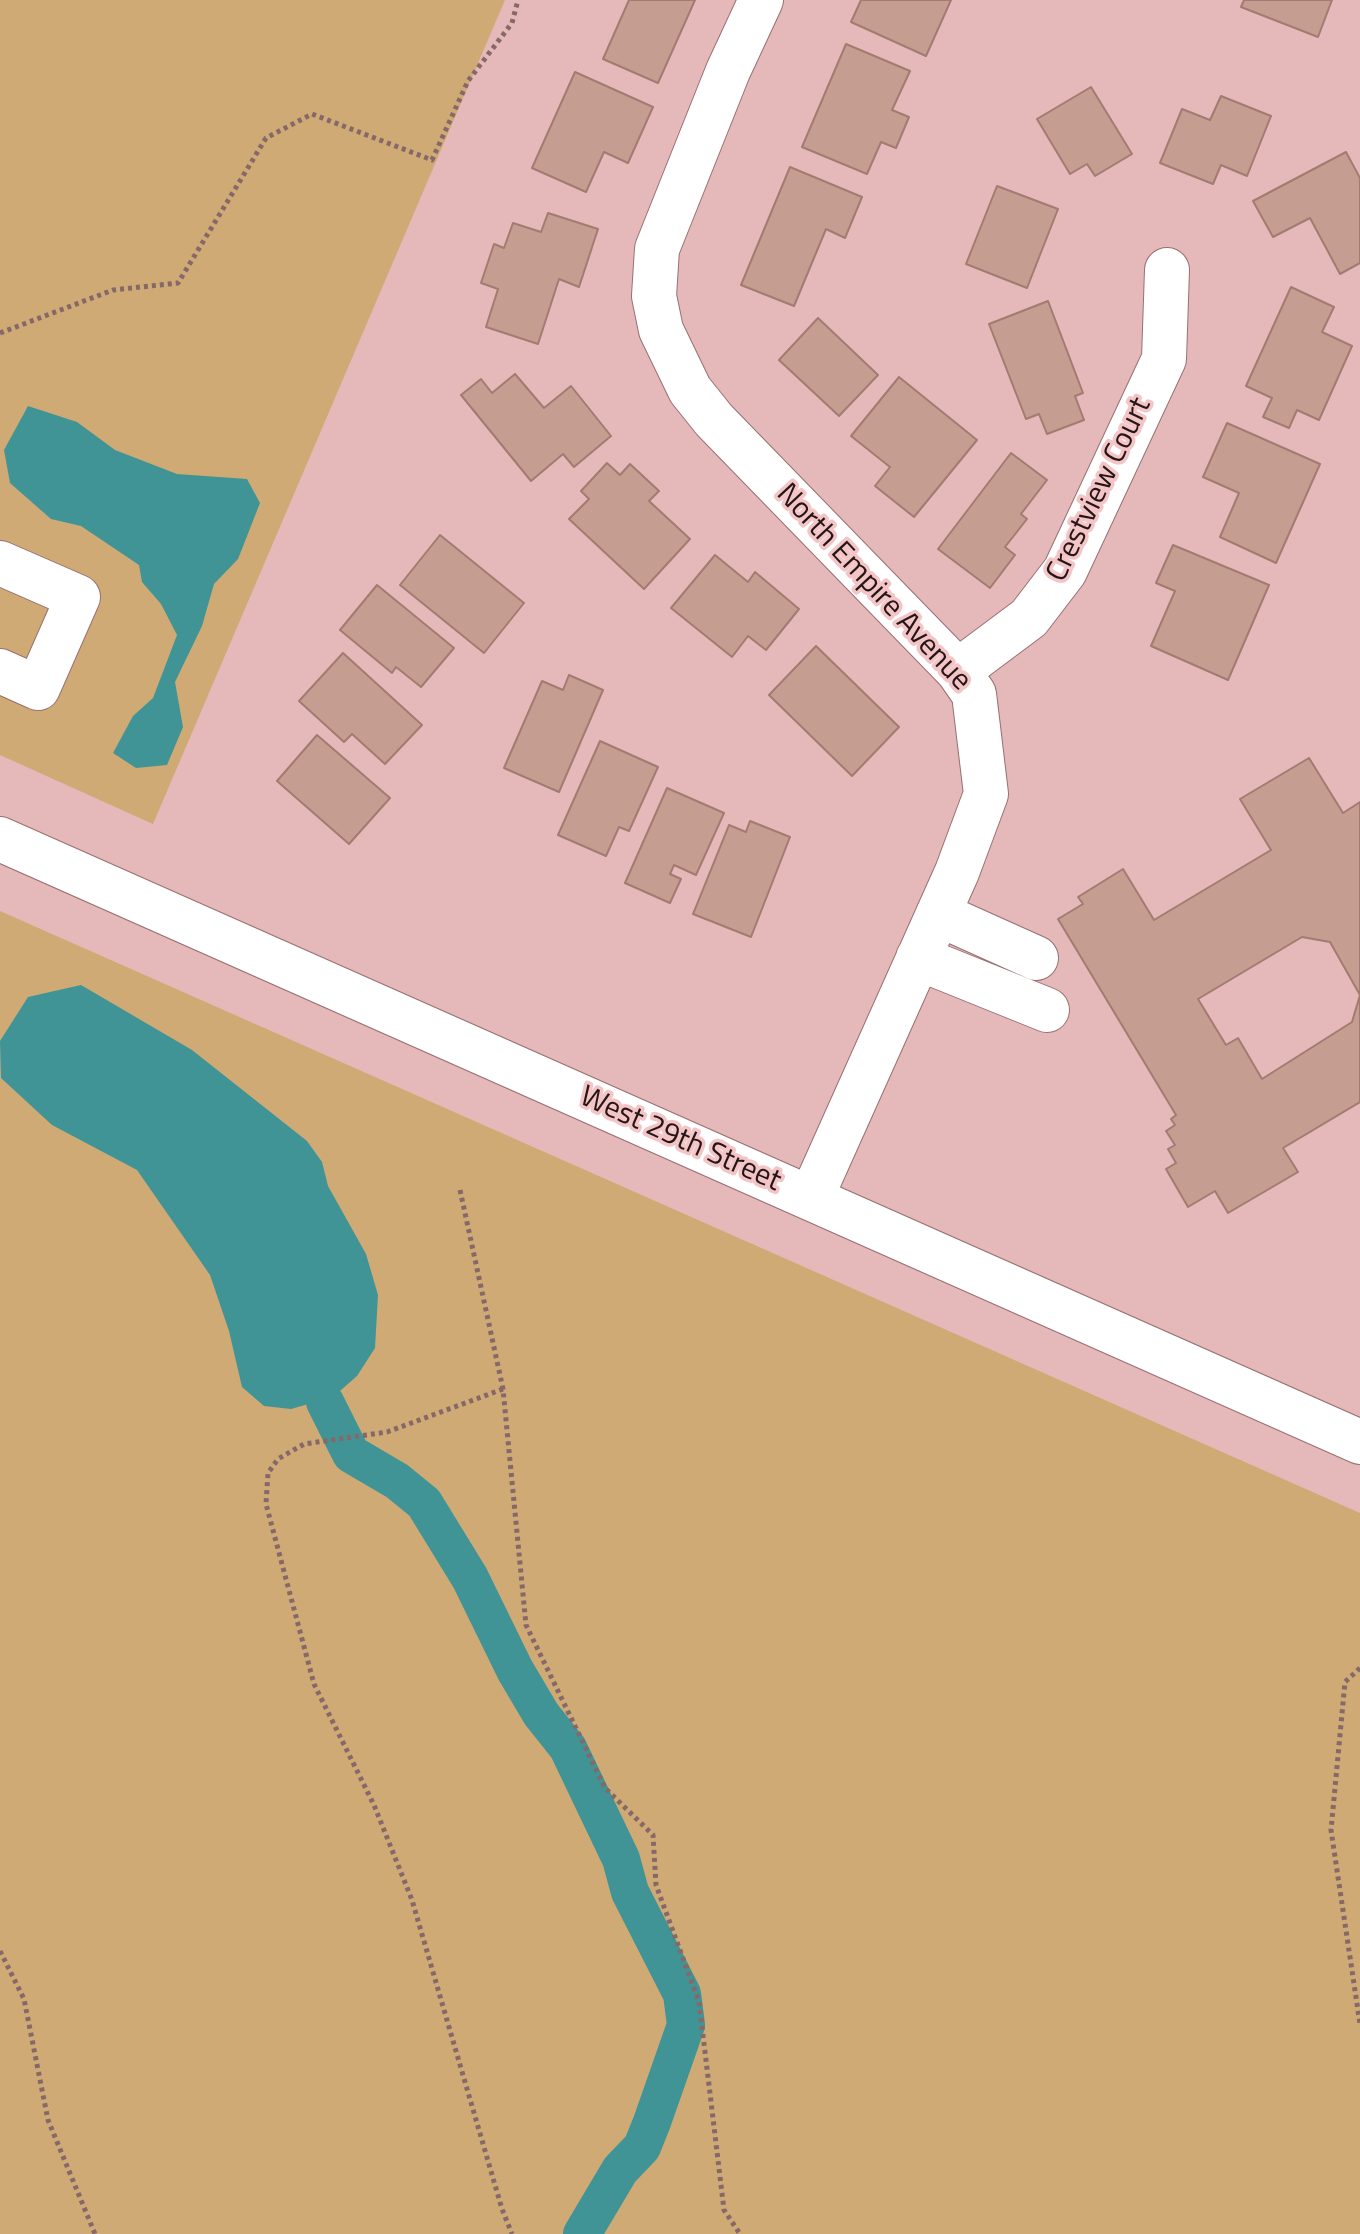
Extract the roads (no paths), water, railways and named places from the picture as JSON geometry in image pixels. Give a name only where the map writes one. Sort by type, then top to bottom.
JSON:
[{"type":"street","name":"North Empire Avenue","points":[[761,0],[722,85],[657,249],[654,296],[661,330],[690,390],[714,420],[958,671],[974,694],[986,794],[938,914],[811,1198]]},
{"type":"street","name":"Crestview Court","points":[[958,671],[1029,618],[1065,571],[1164,359],[1167,270]]},
{"type":"street","points":[[0,563],[78,597],[38,688],[0,671]]},
{"type":"street","name":"West 29th Street","points":[[0,839],[1360,1442]]},
{"type":"street","points":[[938,914],[1036,958]]},
{"type":"street","points":[[918,958],[1047,1010]]},
{"type":"water","points":[[28,406],[77,422],[115,450],[177,474],[247,479],[260,503],[238,559],[214,584],[202,626],[175,682],[183,727],[167,765],[136,768],[113,753],[133,716],[153,698],[177,635],[161,604],[142,582],[139,565],[81,526],[51,519],[10,483],[4,450]]},
{"type":"water","points":[[81,985],[192,1050],[307,1141],[322,1162],[328,1186],[366,1254],[378,1295],[375,1348],[357,1376],[333,1397],[291,1409],[264,1406],[242,1387],[229,1331],[210,1275],[137,1170],[52,1125],[1,1078],[0,1041],[28,997]]},
{"type":"waterway","points":[[325,1402],[351,1454],[397,1481],[424,1503],[470,1578],[515,1670],[541,1714],[568,1748],[621,1859],[630,1892],[682,1994],[686,2025],[642,2147],[620,2170],[582,2234]]}]
